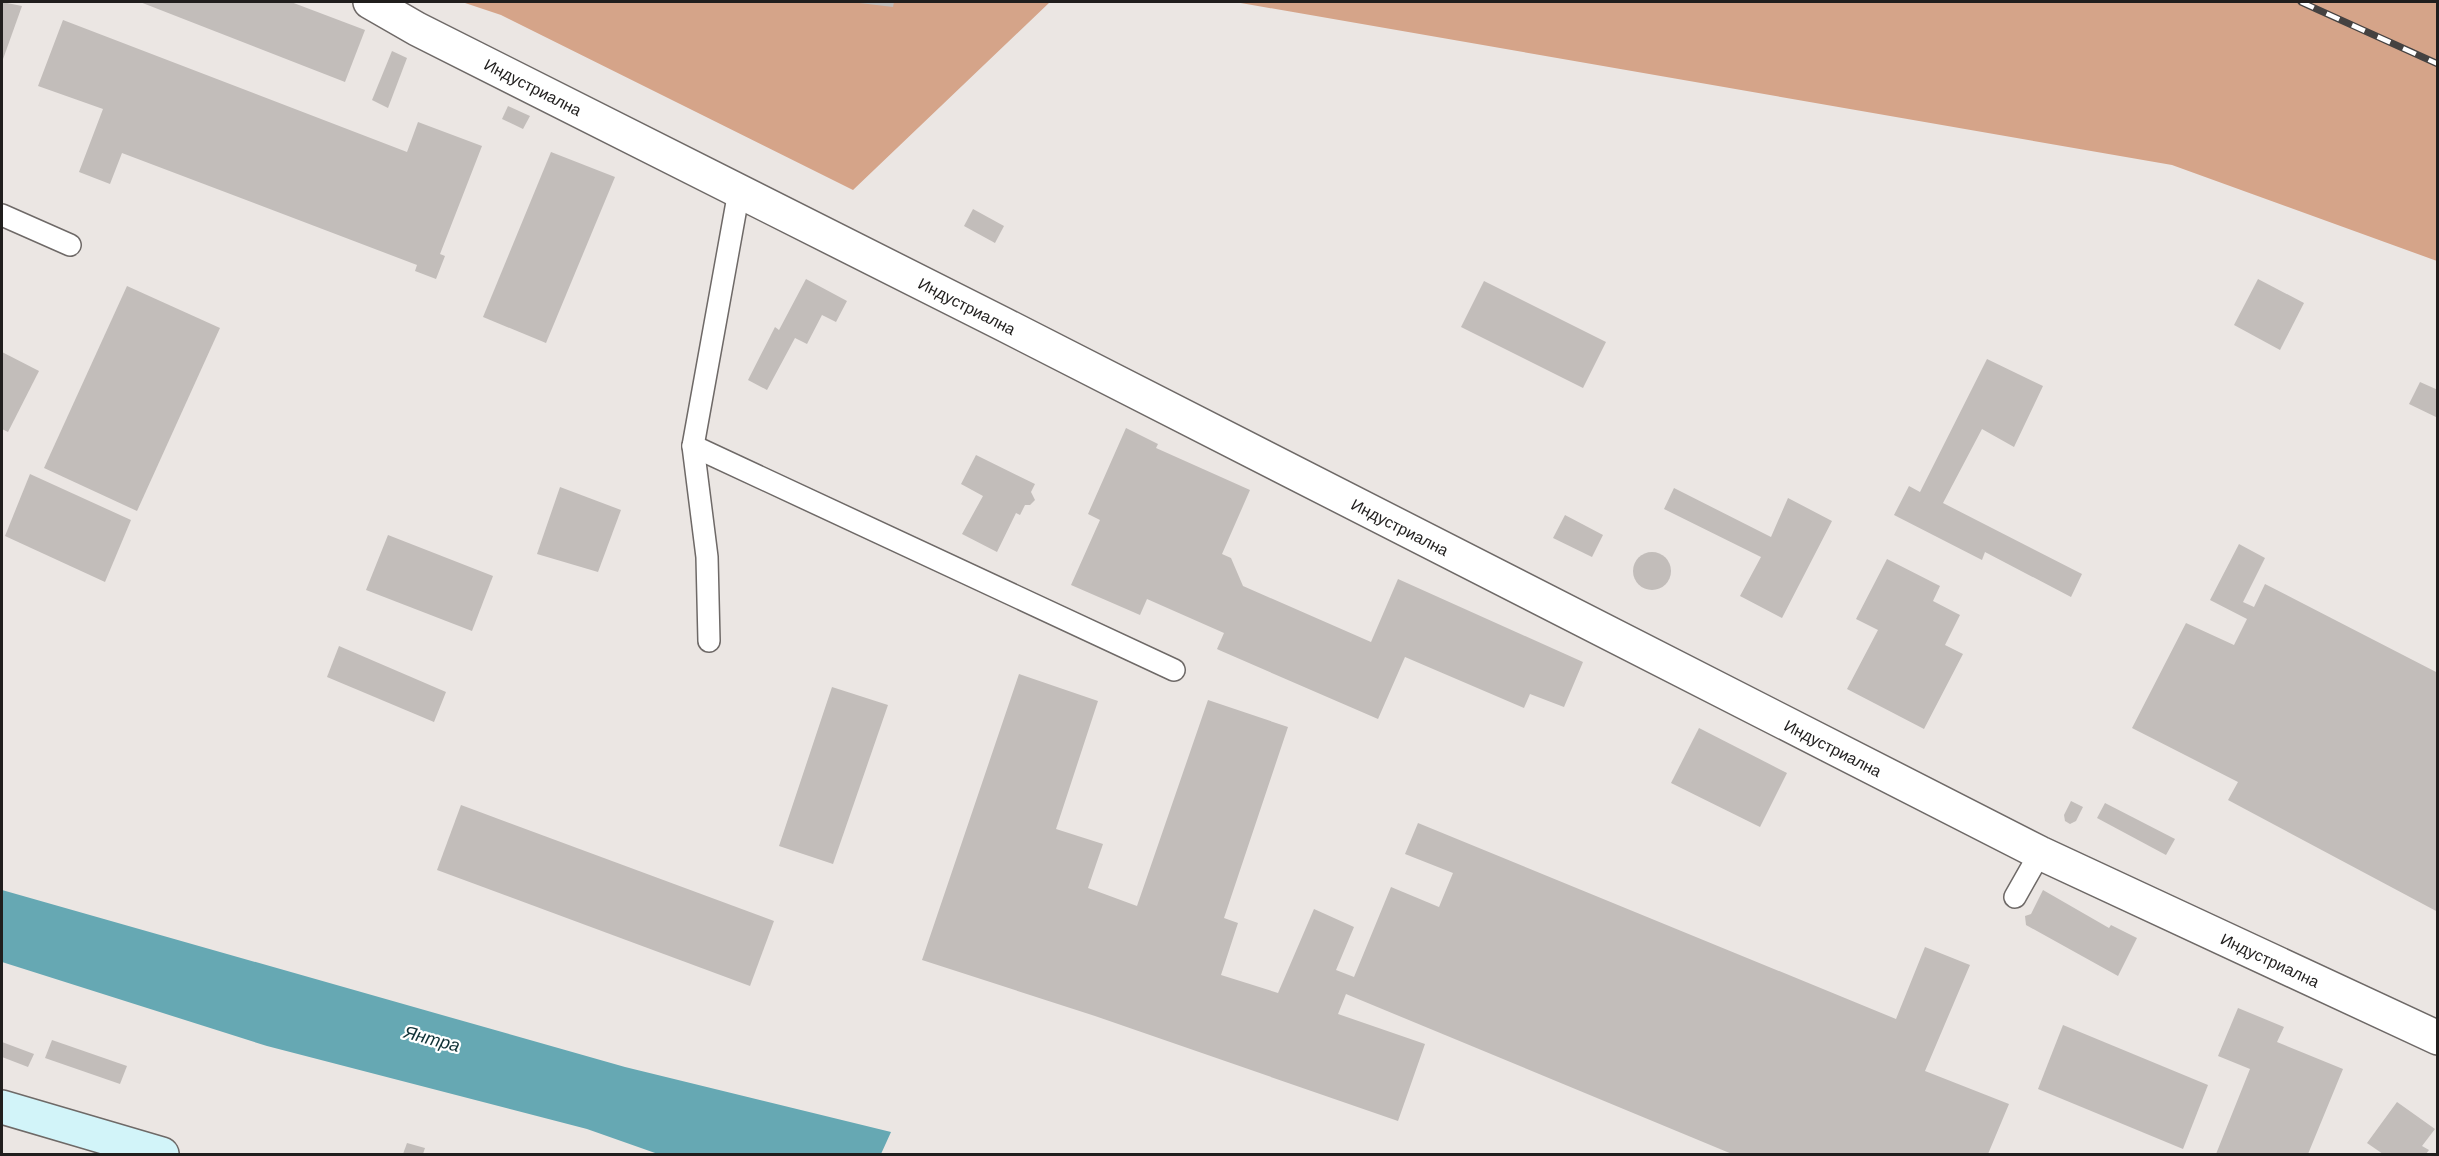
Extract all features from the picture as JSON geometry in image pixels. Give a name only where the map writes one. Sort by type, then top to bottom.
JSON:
[{"type":"street","name":"Индустриална","points":[[370,2],[417,29],[2040,853],[2438,1038]]},
{"type":"street","points":[[2,1107],[162,1155]]},
{"type":"lane","points":[[709,641],[707,557],[693,446],[739,191]]},
{"type":"lane","points":[[2,215],[70,245]]},
{"type":"lane","points":[[693,446],[1174,670]]},
{"type":"lane","points":[[2016,897],[2040,853]]},
{"type":"shaded area","points":[[462,2],[1050,2],[853,190],[501,15]]},
{"type":"shaded area","points":[[1235,2],[2437,2],[2437,261],[2172,165]]},
{"type":"water","name":"Янтра","points":[[2,890],[625,1067],[891,1132],[881,1154],[658,1154],[587,1129],[267,1046],[2,962]]},
{"type":"building","points":[[2,2],[22,6],[2,62]]},
{"type":"building","points":[[140,2],[291,2],[365,30],[345,82]]},
{"type":"building","points":[[851,2],[894,2],[893,7]]},
{"type":"building","points":[[63,20],[407,152],[418,122],[482,146],[440,254],[445,256],[436,279],[415,271],[417,265],[122,153],[110,184],[79,172],[103,109],[38,86]]},
{"type":"building","points":[[392,51],[407,58],[388,108],[372,100]]},
{"type":"building","points":[[508,106],[530,116],[523,129],[502,119]]},
{"type":"building","points":[[551,152],[615,177],[546,343],[483,317]]},
{"type":"building","points":[[973,209],[1004,226],[995,243],[964,226]]},
{"type":"building","points":[[806,279],[847,301],[836,322],[822,315],[807,344],[795,338],[767,390],[748,380],[775,327],[779,330]]},
{"type":"building","points":[[2258,279],[2304,303],[2280,350],[2234,325]]},
{"type":"building","points":[[1484,281],[1606,342],[1583,388],[1461,327]]},
{"type":"building","points":[[127,286],[220,328],[137,511],[44,468]]},
{"type":"building","points":[[2,352],[39,371],[8,432],[2,429]]},
{"type":"building","points":[[1987,359],[2043,386],[2014,447],[1982,429],[1943,503],[2082,574],[2071,597],[1985,552],[1982,560],[1894,515],[1909,486],[1920,492]]},
{"type":"building","points":[[2420,382],[2438,390],[2438,418],[2409,404]]},
{"type":"building","points":[[1126,428],[1158,444],[1156,448],[1250,490],[1222,554],[1231,558],[1243,586],[1371,642],[1398,579],[1583,662],[1564,707],[1530,694],[1524,708],[1405,657],[1378,719],[1217,649],[1224,633],[1147,599],[1140,615],[1071,585],[1100,520],[1088,514]]},
{"type":"building","points":[[976,455],[1035,484],[1031,492],[1035,500],[1030,505],[1025,505],[1020,515],[1016,513],[997,552],[962,534],[983,496],[961,484]]},
{"type":"building","points":[[30,474],[131,520],[105,582],[5,536]]},
{"type":"building","points":[[560,487],[621,510],[598,572],[537,554]]},
{"type":"building","points":[[1674,488],[1771,537],[1788,498],[1832,521],[1782,618],[1740,596],[1761,557],[1664,509]]},
{"type":"building","points":[[1565,515],[1603,535],[1592,557],[1553,538]]},
{"type":"building","points":[[388,535],[493,576],[472,631],[366,590]]},
{"type":"building","points":[[2239,544],[2265,558],[2243,602],[2254,607],[2265,584],[2438,673],[2438,912],[2228,800],[2238,782],[2132,728],[2186,623],[2234,645],[2247,619],[2210,600]]},
{"type":"building","points":[[1652,552],[1665,558],[1671,571],[1665,584],[1652,590],[1639,584],[1633,571],[1639,558]]},
{"type":"building","points":[[1887,559],[1940,586],[1933,601],[1960,615],[1945,645],[1963,654],[1924,729],[1847,689],[1878,630],[1856,619]]},
{"type":"building","points":[[339,646],[446,692],[434,722],[327,677]]},
{"type":"building","points":[[1019,674],[1098,701],[1056,829],[1103,844],[1088,888],[1137,906],[1208,700],[1288,727],[1224,918],[1238,923],[1221,975],[1278,993],[1314,909],[1354,927],[1336,970],[1354,977],[1391,887],[1439,907],[1453,873],[1405,854],[1418,823],[1896,1019],[1925,947],[1970,965],[1925,1071],[2009,1104],[1988,1154],[1732,1154],[1346,994],[1338,1014],[1425,1044],[1398,1121],[1095,1016],[922,960]]},
{"type":"building","points":[[832,687],[888,705],[833,864],[779,846]]},
{"type":"building","points":[[1699,728],[1787,773],[1760,827],[1671,783]]},
{"type":"building","points":[[2071,801],[2083,807],[2076,821],[2070,824],[2065,821],[2064,815]]},
{"type":"building","points":[[2105,803],[2175,839],[2166,855],[2097,818]]},
{"type":"building","points":[[461,805],[774,921],[750,986],[437,870]]},
{"type":"building","points":[[2043,890],[2109,928],[2111,925],[2137,938],[2118,976],[2026,925],[2025,916],[2031,914]]},
{"type":"building","points":[[2238,1008],[2284,1027],[2277,1042],[2343,1069],[2308,1154],[2216,1154],[2250,1069],[2218,1056]]},
{"type":"building","points":[[2063,1025],[2208,1085],[2183,1149],[2038,1089]]},
{"type":"building","points":[[52,1040],[127,1066],[120,1084],[45,1058]]},
{"type":"building","points":[[2,1042],[34,1054],[28,1067],[2,1057]]},
{"type":"building","points":[[2397,1102],[2435,1129],[2422,1146],[2429,1150],[2426,1154],[2383,1154],[2367,1143]]},
{"type":"building","points":[[407,1143],[425,1148],[423,1154],[403,1154]]},
{"type":"railway","points":[[2301,2],[2438,64]]}]
